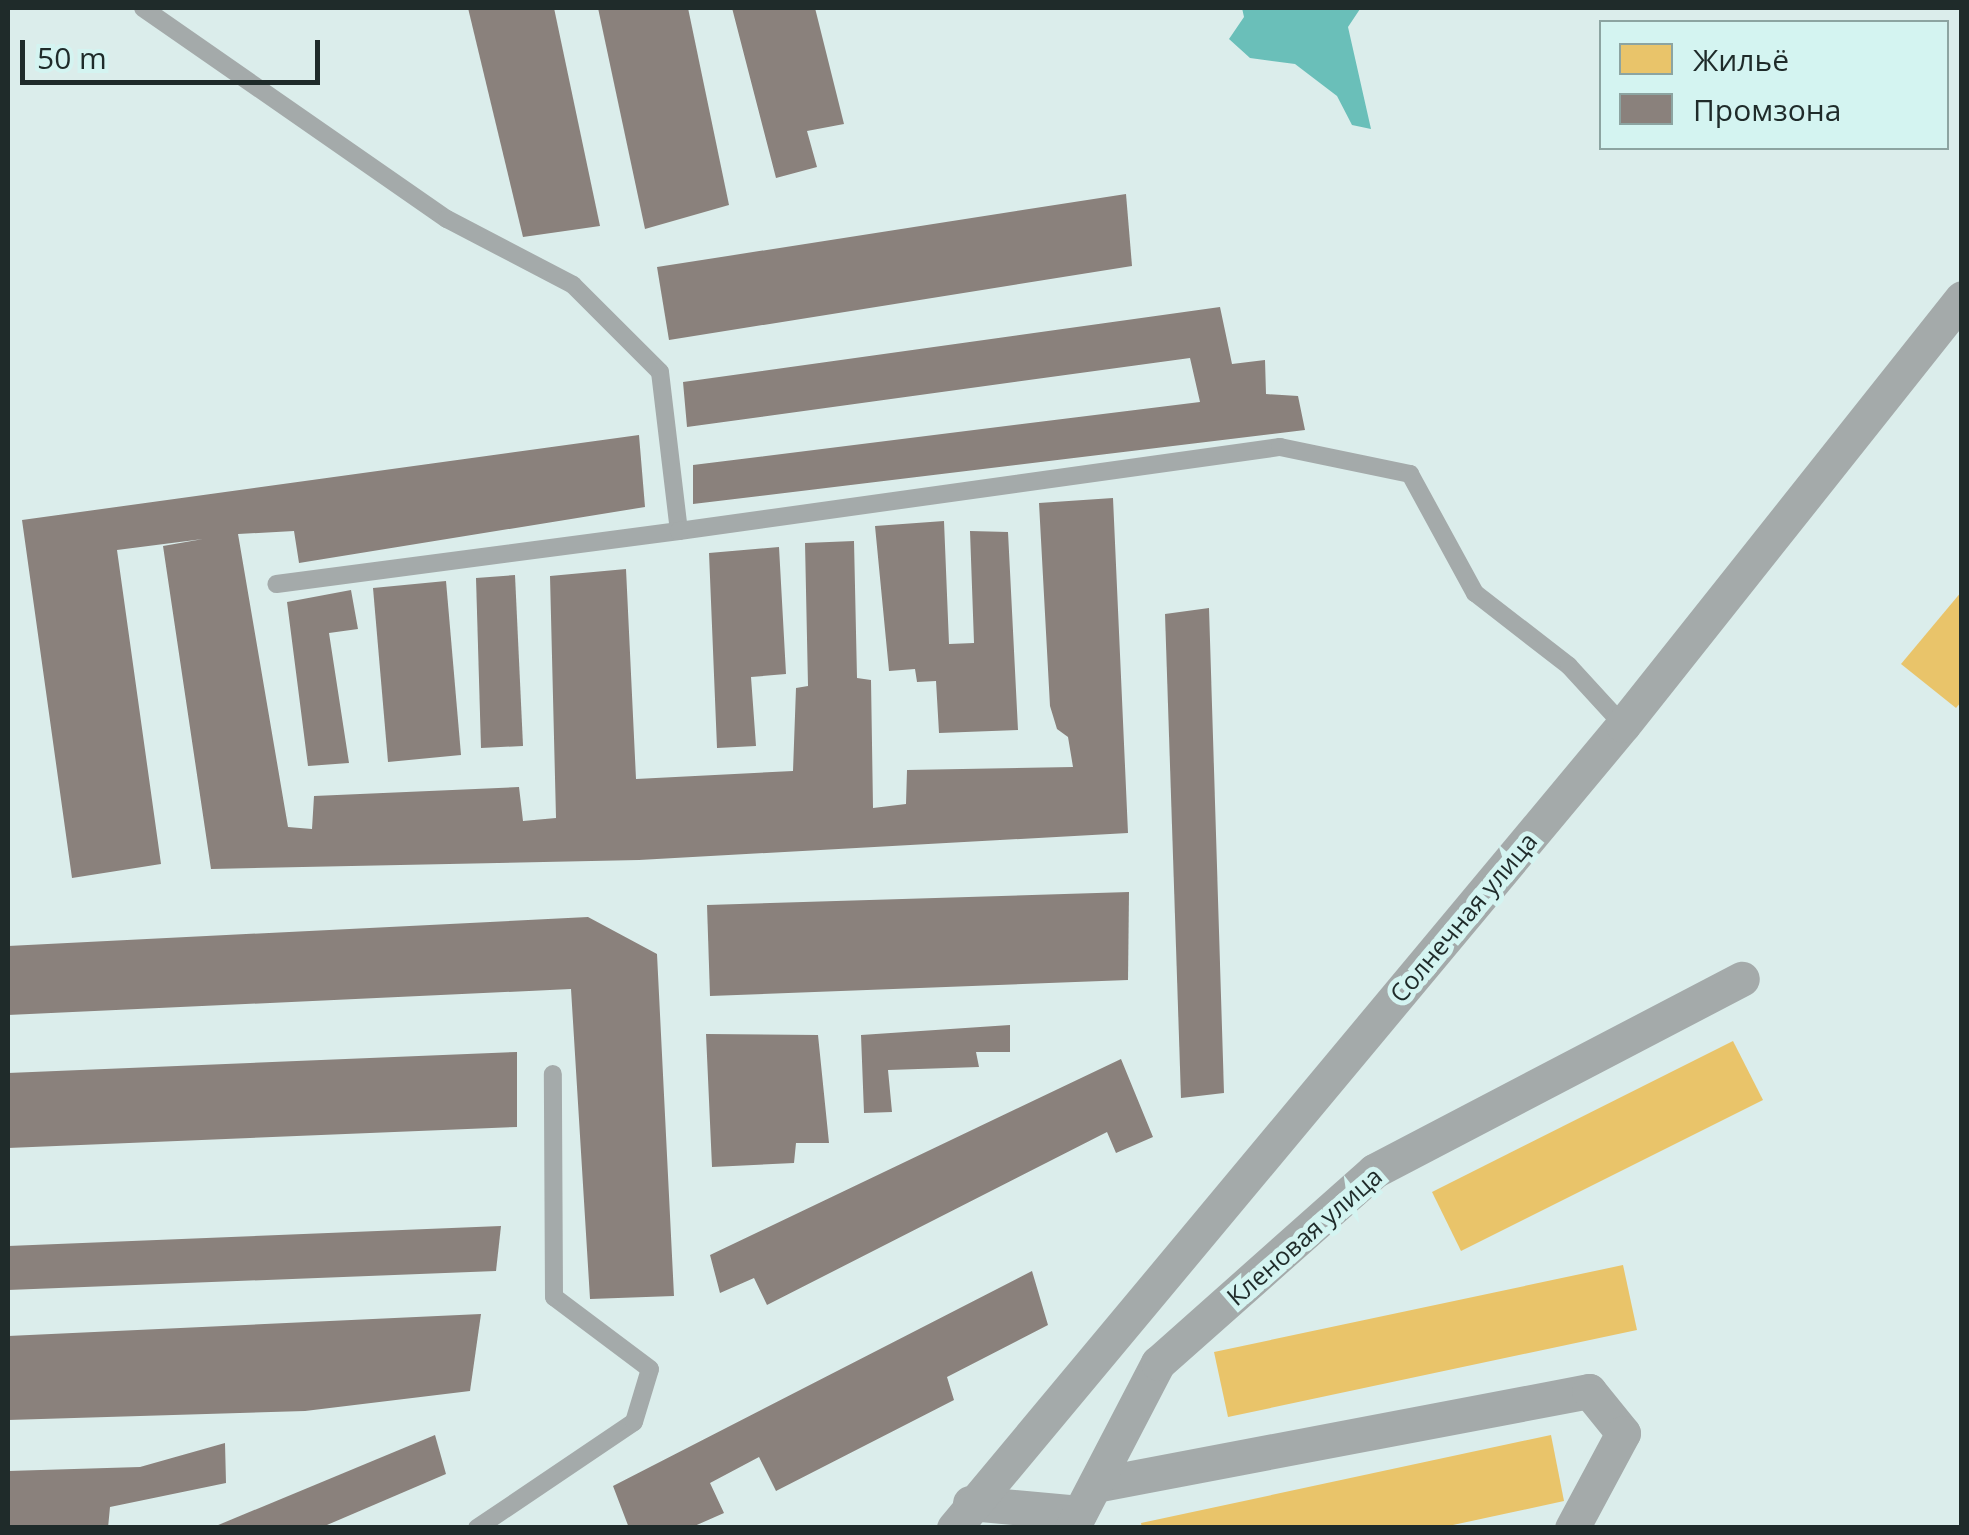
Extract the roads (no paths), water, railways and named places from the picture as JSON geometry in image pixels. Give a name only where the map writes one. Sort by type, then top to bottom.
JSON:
[{"type":"street","name":"Солнечная улица","points":[[962,1515],[1623,725],[1962,298]]},
{"type":"street","name":"Кленовая улица","points":[[1082,1508],[1158,1363],[1374,1171],[1742,979]]},
{"type":"street","points":[[962,1515],[1082,1508],[1589,1391],[1624,1433],[1572,1528]]},
{"type":"lane","points":[[143,8],[448,219],[572,285],[660,372],[679,531]]},
{"type":"lane","points":[[276,584],[1280,448],[1410,474],[1475,594],[1569,666],[1623,725]]},
{"type":"lane","points":[[477,1528],[634,1422],[650,1369],[554,1297],[553,1074]]},
{"type":"water","points":[[1242,8],[1371,8],[1360,9],[1348,27],[1371,129],[1352,125],[1337,96],[1295,64],[1250,58],[1229,39],[1244,17]]}]
